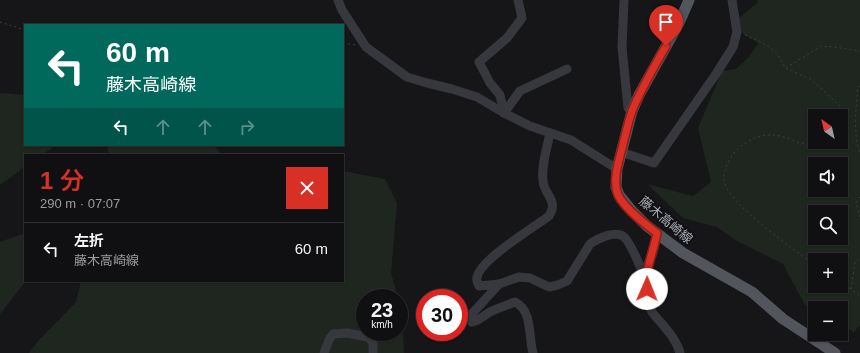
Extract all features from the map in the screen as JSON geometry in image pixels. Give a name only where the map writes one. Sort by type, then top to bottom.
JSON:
[{"type":"main road","name":"藤木高崎線","points":[[689,0],[679,23],[639,95],[632,111],[617,169],[616,187],[619,195],[632,211],[683,253],[752,292],[783,319],[835,353]]},
{"type":"street","points":[[338,0],[342,10],[366,47],[407,77],[477,97],[530,126],[570,140],[617,169]]},
{"type":"street","points":[[504,113],[500,95],[490,83],[479,62],[507,38],[522,18],[518,0]]},
{"type":"street","points":[[624,0],[622,47],[628,108],[632,111]]},
{"type":"street","points":[[621,152],[654,163],[733,47],[737,32],[732,0]]},
{"type":"street","points":[[504,113],[520,91],[567,69]]},
{"type":"street","points":[[550,133],[544,162],[543,182],[553,203],[553,210],[549,216],[488,261],[477,276],[476,281],[479,286],[499,284],[519,277],[530,278],[549,287],[558,285],[567,281],[590,244],[596,240],[614,234],[621,235],[625,238],[646,281]]},
{"type":"street","points":[[657,233],[652,258],[648,265],[646,281],[647,297],[650,310],[663,324],[678,347],[680,353]]},
{"type":"street","points":[[499,284],[470,316],[470,319],[472,322],[475,321],[488,312],[515,302],[521,305],[526,312],[534,353]]},
{"type":"street","points":[[324,353],[329,340],[334,334],[347,333],[368,337],[373,342],[373,353]]},
{"type":"path","points":[[0,22],[24,30]]},
{"type":"path","points":[[737,32],[770,46],[781,58],[785,68],[810,79],[843,109]]},
{"type":"path","points":[[344,43],[366,47]]},
{"type":"path","points":[[785,68],[821,46],[860,51]]},
{"type":"path","points":[[860,86],[858,87],[856,107],[857,146],[860,153]]},
{"type":"path","points":[[808,144],[799,143],[779,136],[763,135],[738,148],[728,161],[724,173],[724,183],[740,204],[768,230],[808,260]]},
{"type":"path","points":[[860,197],[856,202],[860,218]]},
{"type":"path","points":[[860,258],[855,263],[850,289],[860,296]]},
{"type":"shaded area","points":[[757,0],[860,0],[860,325],[854,332],[848,329],[848,301],[808,301],[808,307],[805,305],[783,264],[735,240],[717,227],[683,218],[647,184],[693,196],[711,182],[698,128],[722,71],[736,69],[749,57],[758,43],[742,33],[739,18],[758,2]]},
{"type":"shaded area","points":[[0,93],[24,95],[24,146],[55,146],[43,154],[24,154],[24,168],[0,185]]},
{"type":"shaded area","points":[[106,146],[215,146],[221,154],[110,154]]},
{"type":"shaded area","points":[[344,171],[385,179],[397,203],[391,273],[395,289],[356,289],[356,341],[403,341],[404,353],[29,353],[38,341],[76,302],[81,282],[344,282]]},
{"type":"shaded area","points":[[24,233],[24,282],[25,282],[0,314],[0,242]]},
{"type":"route","points":[[647,289],[646,278],[648,265],[652,258],[657,233],[647,226],[624,202],[616,187],[616,179],[624,138],[632,111],[639,95],[666,46]]}]
